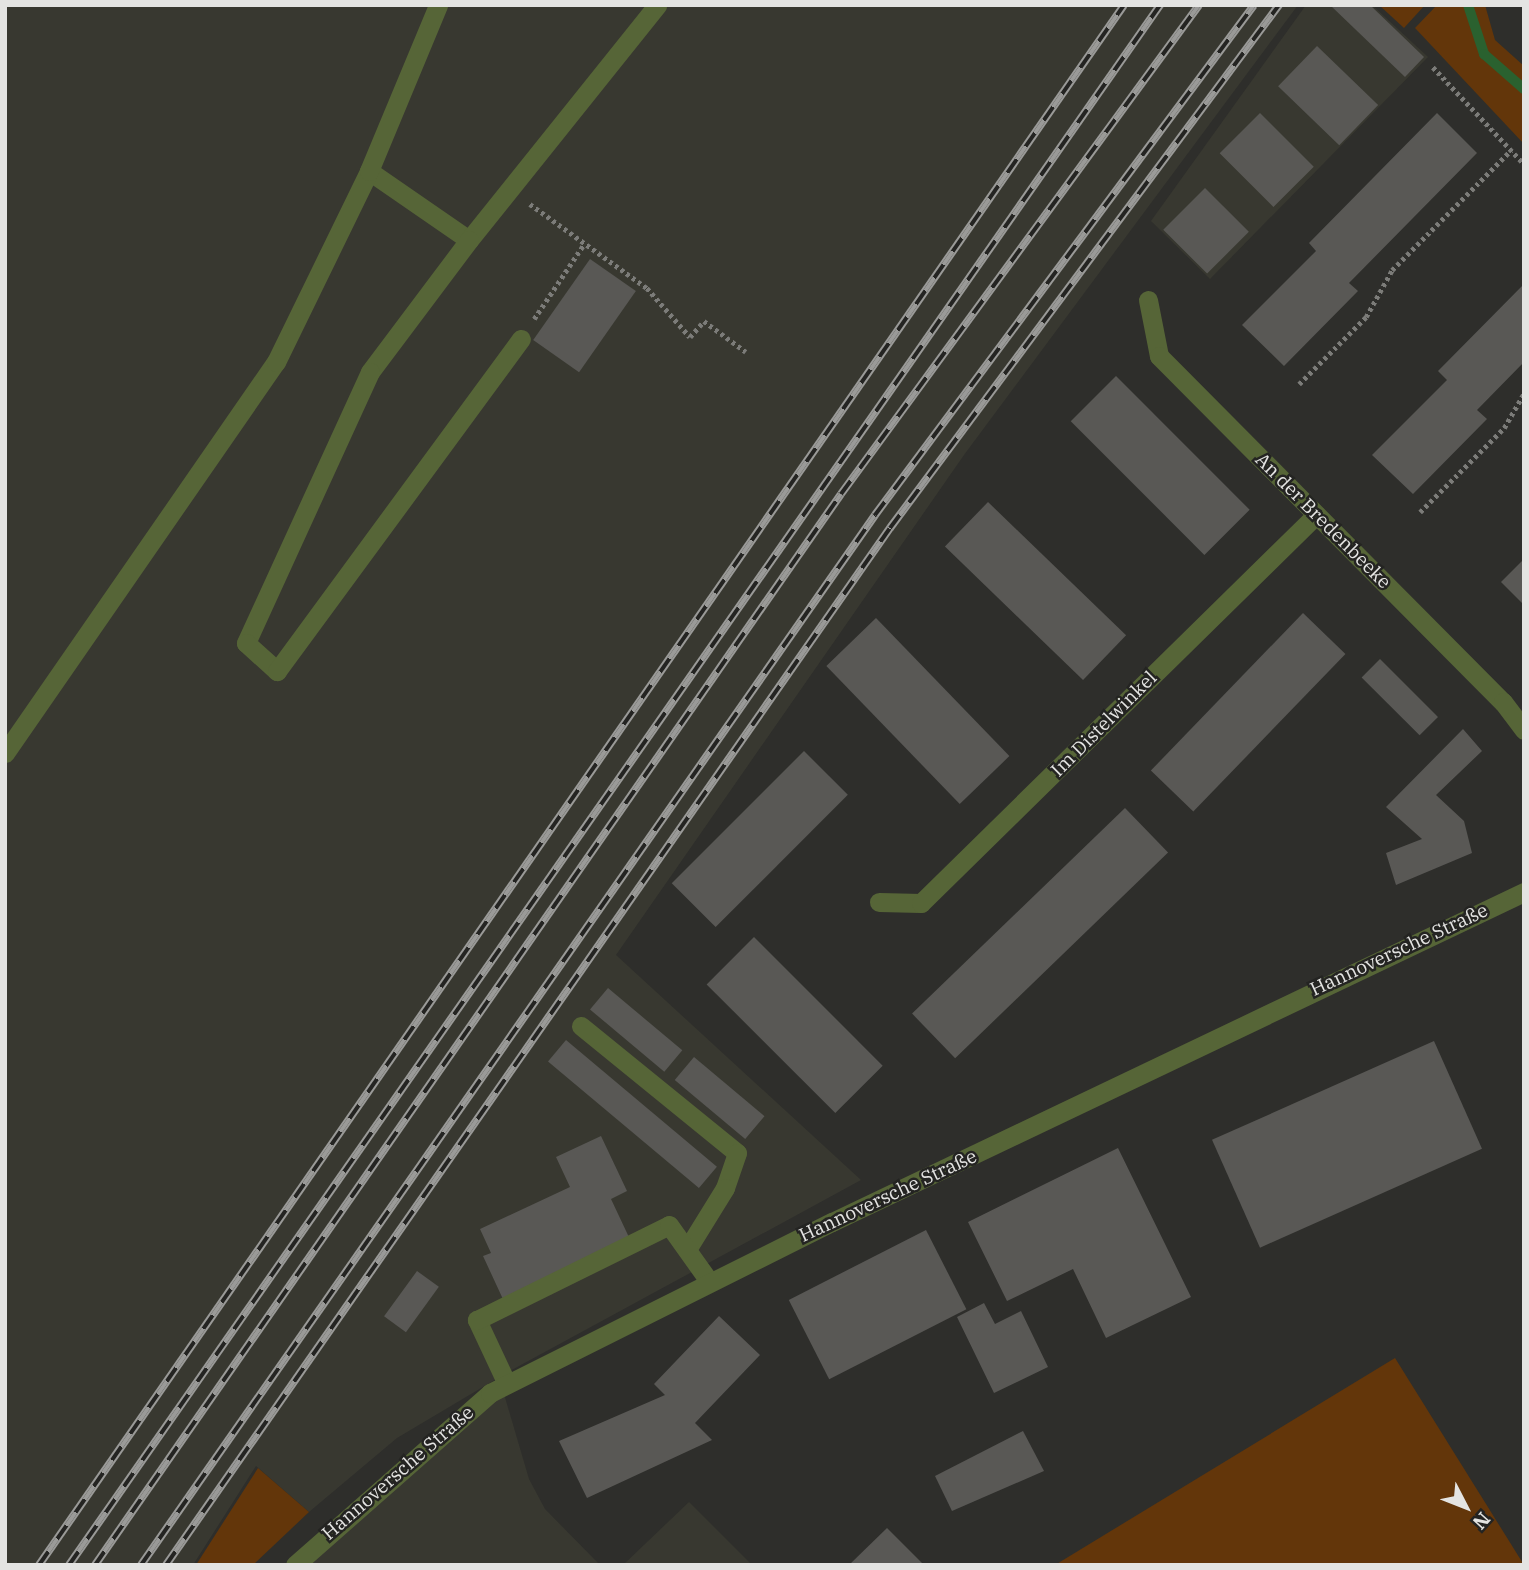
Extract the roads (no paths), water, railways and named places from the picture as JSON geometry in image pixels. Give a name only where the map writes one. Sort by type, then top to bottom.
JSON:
[{"type":"street","points":[[5,753],[276,362],[369,171],[438,5]]},
{"type":"street","points":[[521,339],[276,671],[246,643],[370,372],[469,240],[657,5]]},
{"type":"street","points":[[369,171],[469,240]]},
{"type":"street","name":"An der Bredenbeeke","points":[[1148,300],[1159,356],[1503,702],[1524,730]]},
{"type":"street","name":"Im Distelwinkel","points":[[879,902],[922,903],[1316,515]]},
{"type":"street","name":"Hannoversche Straße","points":[[295,1565],[446,1427],[507,1384],[709,1282],[1524,892]]},
{"type":"street","points":[[581,1026],[737,1153],[725,1188],[688,1248]]},
{"type":"street","points":[[507,1384],[477,1320],[669,1226],[688,1248],[709,1282]]},
{"type":"waterway","points":[[1468,5],[1484,54],[1524,89]]},
{"type":"railway","points":[[39,1565],[1124,5]]},
{"type":"railway","points":[[69,1565],[1160,5]]},
{"type":"railway","points":[[95,1565],[841,494],[1199,5]]},
{"type":"railway","points":[[141,1565],[875,515],[1254,5]]},
{"type":"railway","points":[[166,1565],[890,528],[1279,5]]}]
